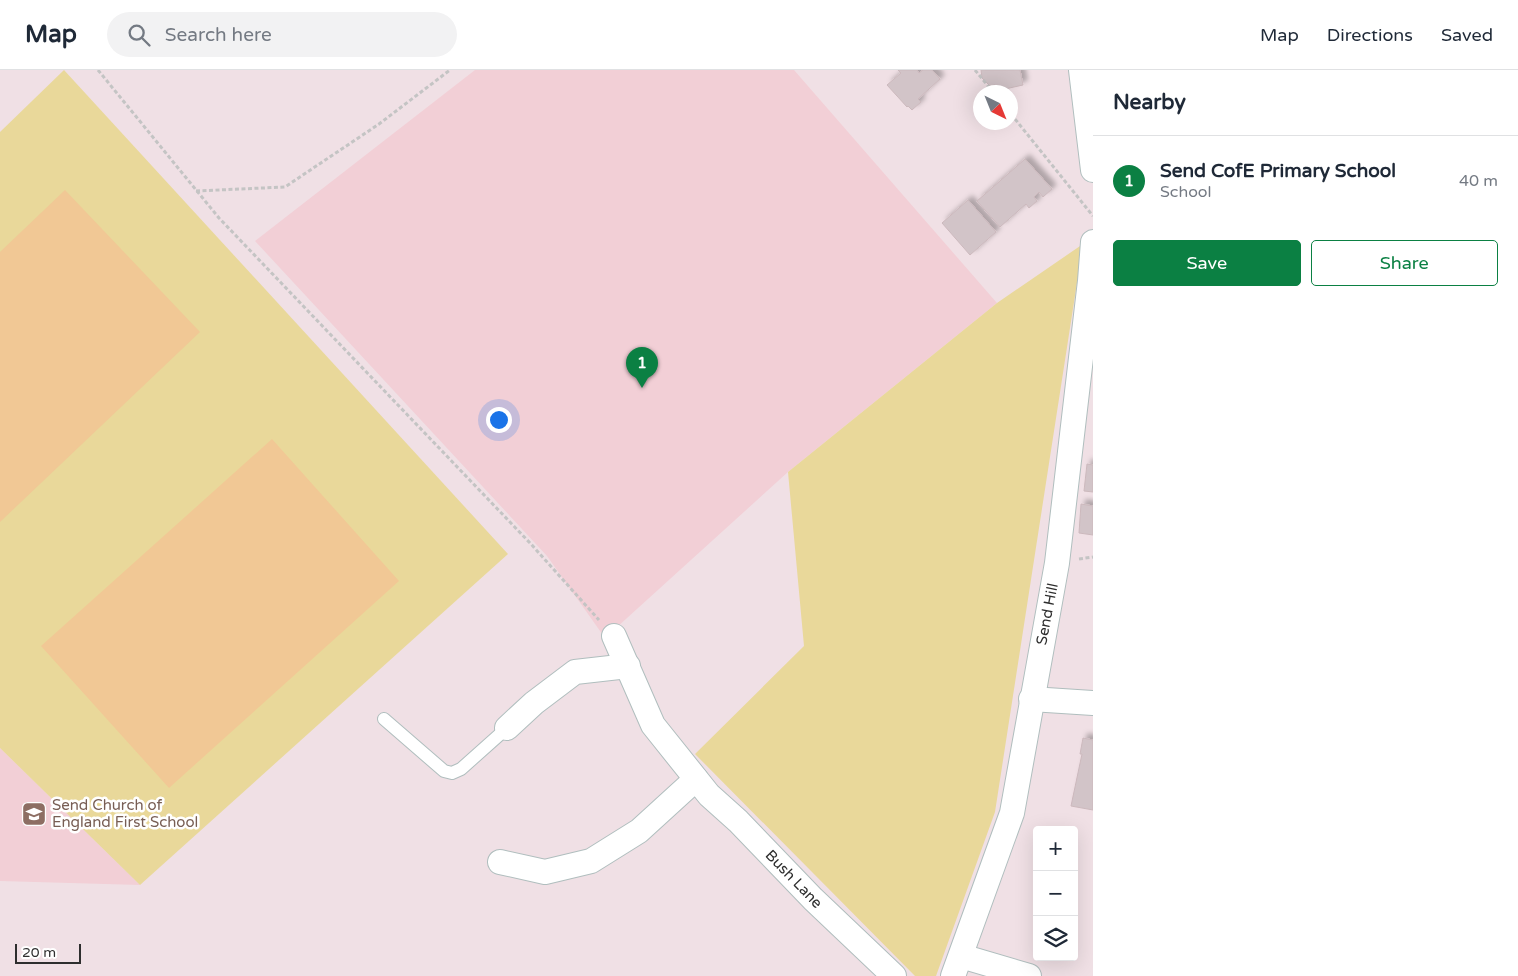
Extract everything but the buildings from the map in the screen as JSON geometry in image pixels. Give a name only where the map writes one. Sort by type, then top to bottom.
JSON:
[{"type":"street","points":[[1081,70],[1093,170]]},
{"type":"street","name":"Send Hill","points":[[957,966],[1012,813],[1057,563],[1093,242]]},
{"type":"street","name":"Bush Lane","points":[[614,636],[653,725],[709,795],[738,821],[813,899],[894,976]]},
{"type":"street","points":[[507,728],[534,703],[575,672],[628,666]]},
{"type":"street","points":[[1031,699],[1093,703]]},
{"type":"street","points":[[500,862],[545,872],[590,861],[639,831],[696,779]]},
{"type":"street","points":[[957,966],[1028,976]]},
{"type":"lane","points":[[384,719],[444,771],[452,773],[468,764],[507,728]]},
{"type":"path","points":[[98,70],[195,191],[233,233],[530,543],[614,636]]},
{"type":"path","points":[[195,191],[285,187],[379,124],[450,70]]},
{"type":"path","points":[[975,70],[987,85]]},
{"type":"path","points":[[1018,124],[1093,216]]},
{"type":"shaded area","points":[[64,70],[508,554],[140,885],[0,748],[0,132]]},
{"type":"shaded area","points":[[475,70],[794,70],[997,303],[788,472],[605,638],[547,556],[255,241]]},
{"type":"shaded area","points":[[65,190],[200,332],[0,522],[0,252]]},
{"type":"shaded area","points":[[1083,244],[995,812],[936,976],[915,976],[695,754],[804,646],[788,472],[997,303]]},
{"type":"shaded area","points":[[272,439],[399,581],[169,788],[41,646]]},
{"type":"shaded area","name":"Send Church of England First School","points":[[0,748],[140,885],[0,881]]},
{"type":"place","name":"Send CofE Primary School","points":[[642,388]]},
{"type":"place","name":"Send Church of England First School","points":[[34,814]]}]
